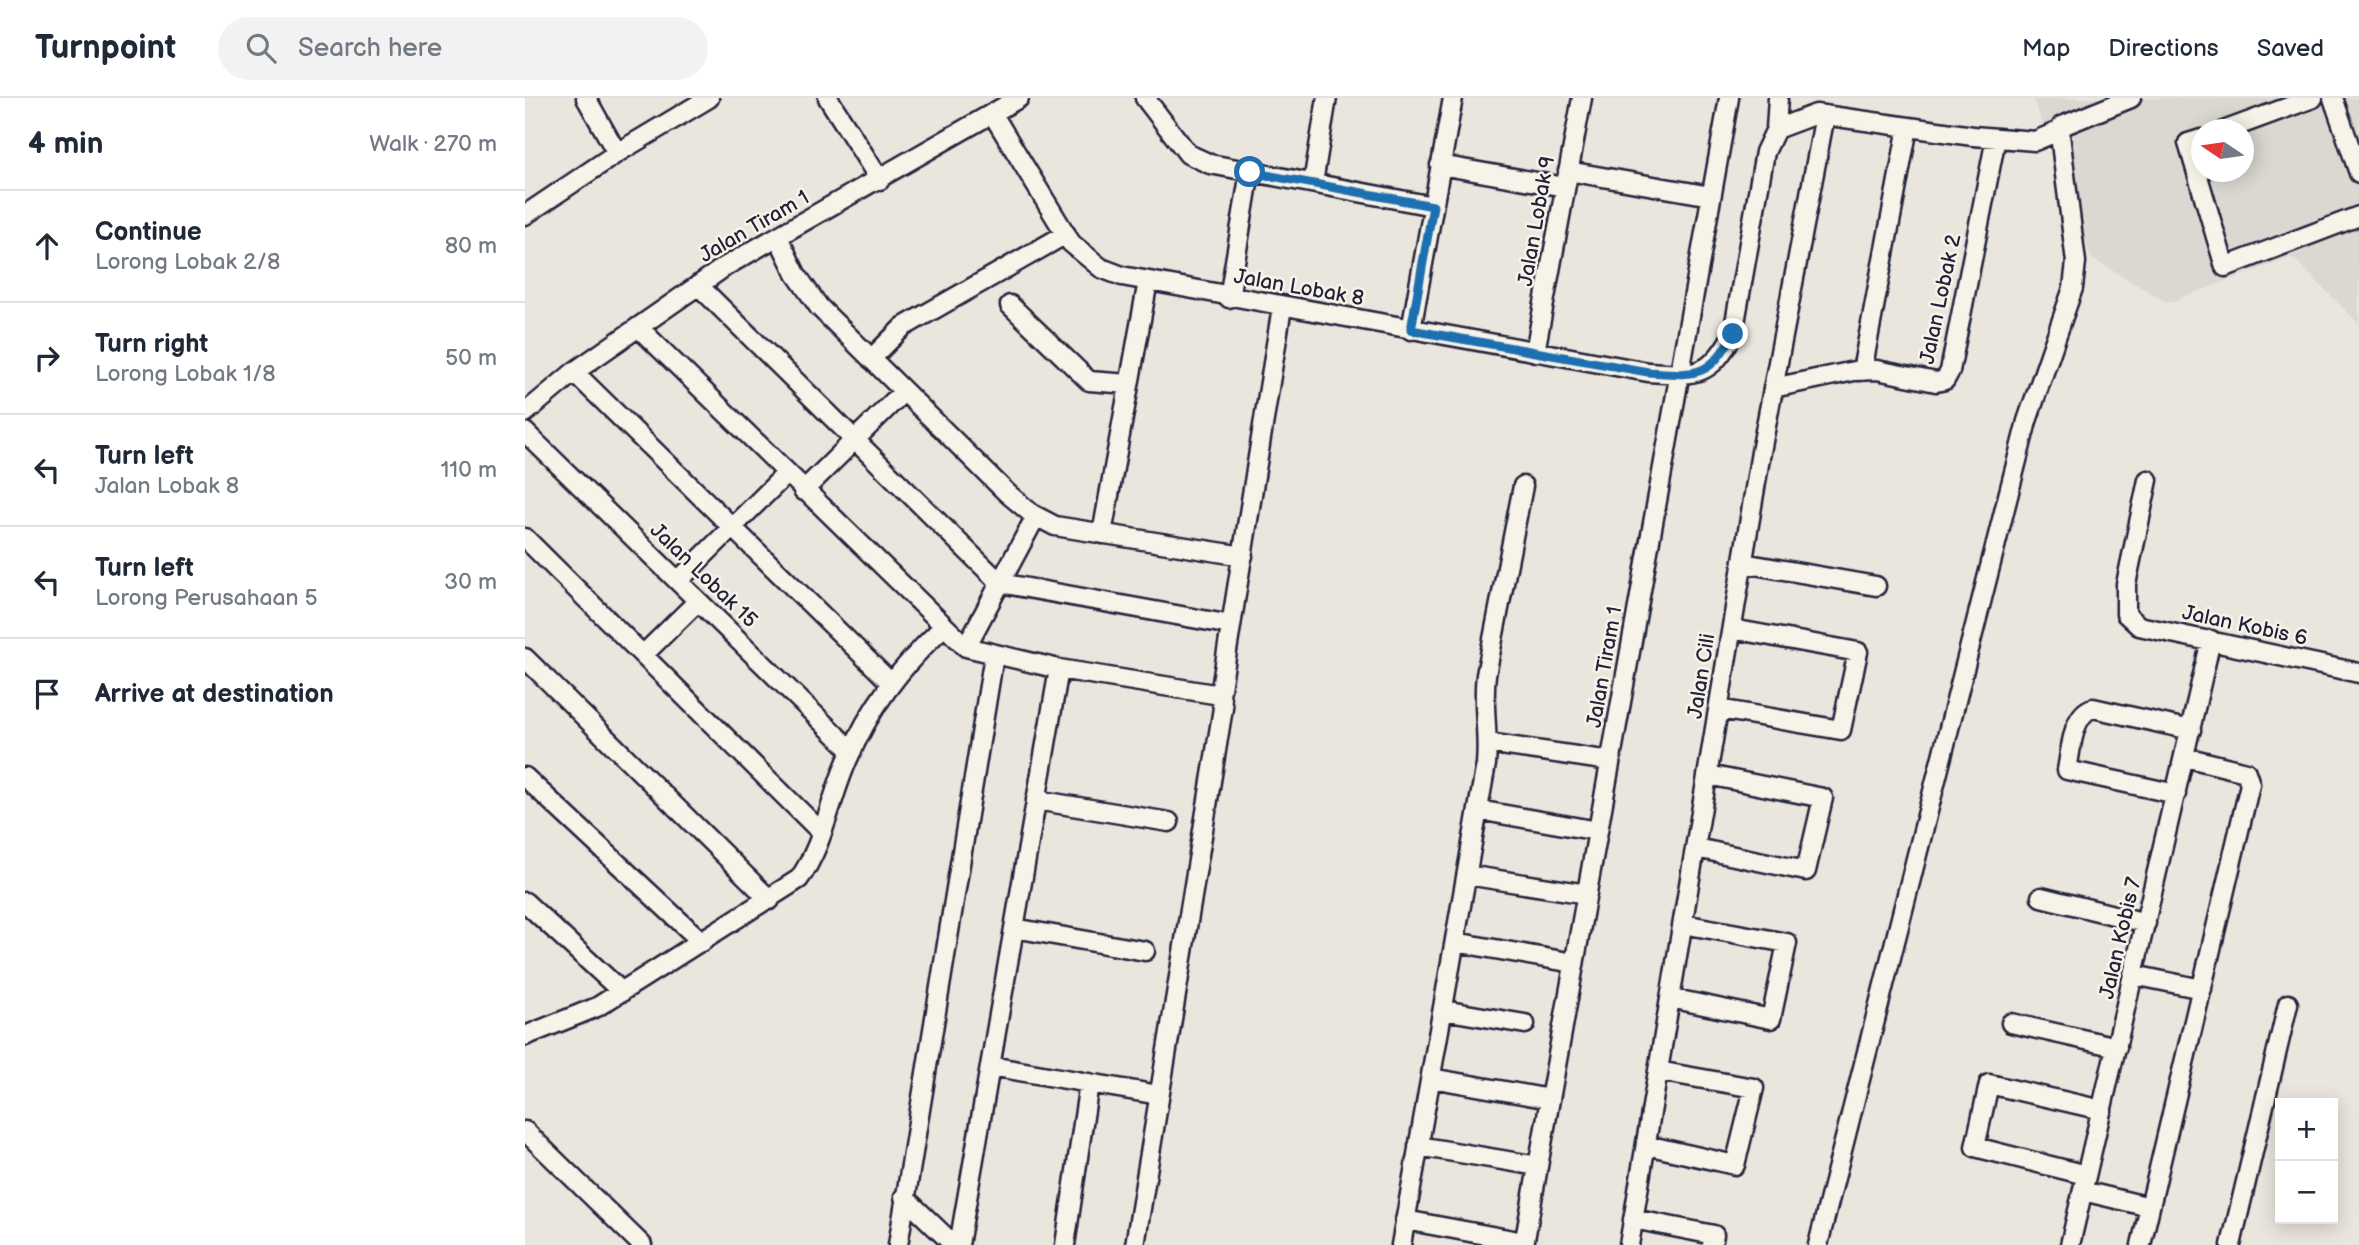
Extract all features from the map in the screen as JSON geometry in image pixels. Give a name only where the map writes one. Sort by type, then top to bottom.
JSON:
[{"type":"street","points":[[586,98],[617,153]]},
{"type":"street","points":[[525,215],[617,153],[709,98]]},
{"type":"street","points":[[828,98],[880,180]]},
{"type":"street","name":"Jalan Tiram 1","points":[[525,413],[574,372],[698,285],[1019,98]]},
{"type":"street","points":[[1145,98],[1188,154],[1210,164],[1433,206]]},
{"type":"street","points":[[1313,183],[1327,98]]},
{"type":"street","points":[[1411,330],[1453,98]]},
{"type":"street","name":"Jalan Lobak 9","points":[[1535,352],[1582,98]]},
{"type":"street","name":"Jalan Tiram 1","points":[[1524,1243],[1729,98]]},
{"type":"street","name":"Jalan Lobak 8","points":[[992,113],[1066,234],[1084,256],[1101,268],[1229,298],[1648,372],[1679,374],[1699,373],[1709,368],[1721,356],[1733,334],[1765,152],[1776,128],[1778,98]]},
{"type":"street","points":[[1776,128],[1803,116],[1825,115],[2035,141],[2131,98]]},
{"type":"street","points":[[2333,98],[2359,173]]},
{"type":"street","points":[[2254,120],[2309,99]]},
{"type":"street","name":"Jalan Cili","points":[[1629,1245],[1773,388],[1825,115]]},
{"type":"street","points":[[1862,371],[1908,127]]},
{"type":"street","points":[[1818,1245],[2027,421],[2073,288],[2076,262],[2062,128]]},
{"type":"street","name":"Jalan Lobak 2","points":[[1773,388],[1877,370],[1936,382],[1945,380],[1950,371],[1996,138]]},
{"type":"street","points":[[1440,165],[1711,196]]},
{"type":"street","points":[[1229,298],[1250,172]]},
{"type":"street","points":[[2199,182],[2225,267],[2359,216]]},
{"type":"street","points":[[871,359],[903,327],[1066,234]]},
{"type":"street","points":[[778,237],[796,274],[819,307],[1007,493],[1036,516],[1055,526],[1243,556]]},
{"type":"street","points":[[1102,534],[1148,281]]},
{"type":"street","points":[[698,285],[1000,583],[1231,625]]},
{"type":"street","points":[[1010,305],[1089,381],[1129,384]]},
{"type":"street","points":[[1135,1245],[1223,708],[1220,695],[1283,307]]},
{"type":"street","points":[[638,327],[942,628],[966,648],[1059,669],[1220,695]]},
{"type":"street","points":[[574,372],[890,682]]},
{"type":"street","points":[[803,491],[904,391]]},
{"type":"street","name":"Jalan Lobak 15","points":[[529,443],[678,581],[852,751]]},
{"type":"street","points":[[678,581],[786,474]]},
{"type":"street","name":"Jalan Kobis 6","points":[[2148,480],[2126,584],[2126,614],[2139,626],[2359,673]]},
{"type":"street","points":[[1401,1245],[1478,810],[1488,743],[1484,696],[1486,675],[1523,486]]},
{"type":"street","points":[[966,648],[1036,516]]},
{"type":"street","points":[[525,538],[820,831]]},
{"type":"street","points":[[1743,564],[1875,586]]},
{"type":"street","points":[[643,655],[698,601]]},
{"type":"street","points":[[527,1032],[597,1007],[770,900],[799,879],[814,858],[820,831],[852,751],[890,682],[942,628]]},
{"type":"street","points":[[1719,709],[1841,730],[1859,652],[1732,629]]},
{"type":"street","name":"Jalan Kobis 7","points":[[2070,1245],[2211,640]]},
{"type":"street","points":[[898,1245],[994,655]]},
{"type":"street","points":[[525,658],[770,900]]},
{"type":"street","points":[[957,1245],[1059,669]]},
{"type":"street","points":[[2176,794],[2067,770],[2079,719],[2085,710],[2093,708],[2191,730]]},
{"type":"street","points":[[1488,743],[1610,761]]},
{"type":"street","points":[[2141,1245],[2251,780],[2241,770],[2185,757]]},
{"type":"street","points":[[1696,848],[1806,871],[1823,799],[1708,775]]},
{"type":"street","points":[[525,777],[702,942]]},
{"type":"street","points":[[1036,800],[1169,822]]},
{"type":"street","points":[[1478,810],[1598,831]]},
{"type":"street","points":[[1467,875],[1587,894]]},
{"type":"street","points":[[2041,897],[2146,922]]},
{"type":"street","points":[[525,902],[622,992]]},
{"type":"street","points":[[1670,998],[1771,1019],[1787,943],[1683,924]]},
{"type":"street","points":[[1014,928],[1145,951]]},
{"type":"street","points":[[1455,942],[1574,963]]},
{"type":"street","points":[[2134,975],[2201,989]]},
{"type":"street","points":[[2231,1245],[2288,1004]]},
{"type":"street","points":[[1443,1010],[1525,1024]]},
{"type":"street","points":[[2011,1023],[2117,1047]]},
{"type":"street","points":[[990,1066],[1159,1095]]},
{"type":"street","points":[[1646,1145],[1735,1165],[1754,1088],[1658,1071]]},
{"type":"street","points":[[1431,1078],[1550,1099]]},
{"type":"street","points":[[1065,1245],[1089,1083]]},
{"type":"street","points":[[2102,1110],[1989,1084],[1975,1147],[2150,1207]]},
{"type":"street","points":[[525,1131],[532,1147],[642,1245]]},
{"type":"street","points":[[1418,1146],[1538,1166]]},
{"type":"street","points":[[904,1196],[957,1245]]},
{"type":"street","points":[[1633,1219],[1714,1235],[1712,1245]]},
{"type":"street","points":[[1405,1220],[1524,1243]]},
{"type":"shaded area","points":[[2033,98],[2359,98],[2359,324],[2292,257],[2168,303],[2091,258]]},
{"type":"route","points":[[1250,172],[1433,206],[1411,330],[1648,372],[1679,374],[1699,373],[1709,368],[1721,356],[1733,334]]}]
